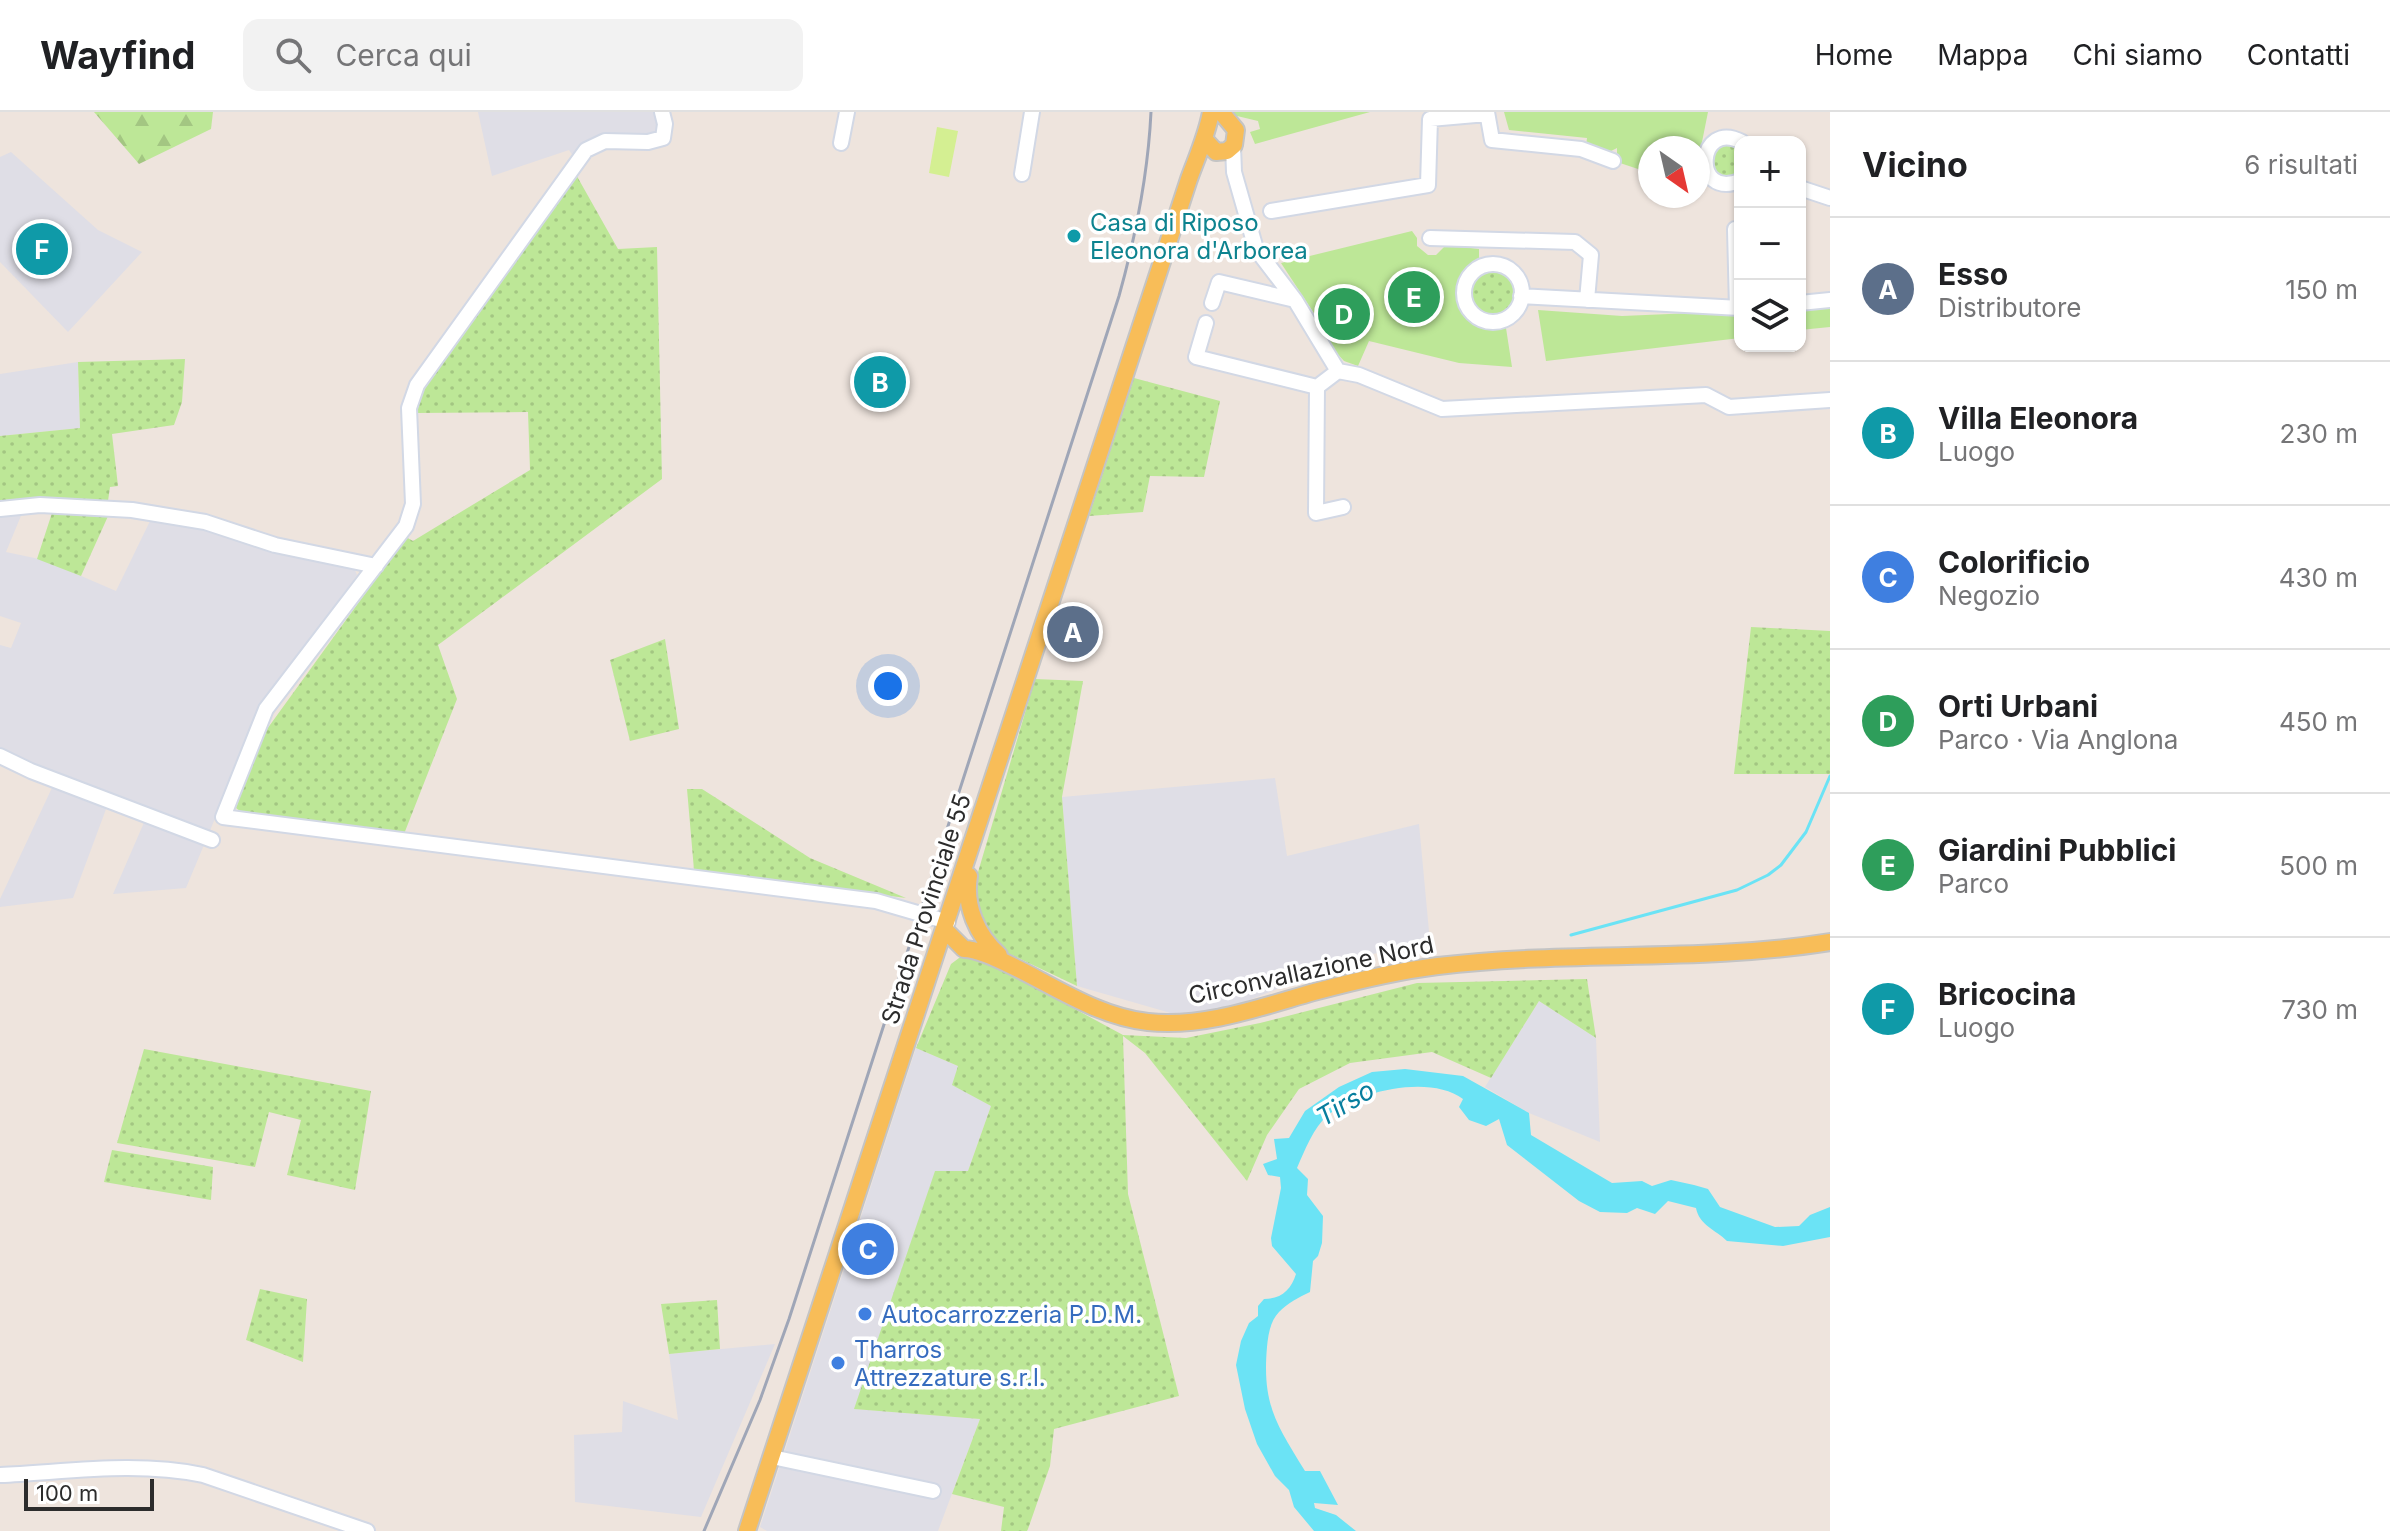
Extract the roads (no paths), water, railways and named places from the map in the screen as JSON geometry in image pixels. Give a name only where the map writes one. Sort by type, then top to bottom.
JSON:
[{"type":"main road","name":"Strada Provinciale 55","points":[[747,1531],[1194,164],[1217,132]]},
{"type":"main road","points":[[976,831],[968,897],[969,908],[980,932]]},
{"type":"main road","points":[[946,926],[966,926],[980,932]]},
{"type":"main road","name":"Circonvallazione Nord","points":[[946,926],[964,949],[982,952],[1006,962],[1099,1009],[1149,1022],[1227,1016],[1368,978],[1439,966],[1798,952],[1830,942]]},
{"type":"main road","name":"Circonvallazione Nord","points":[[980,932],[1006,962]]},
{"type":"main road","points":[[923,998],[943,963],[955,952],[964,949]]},
{"type":"street","points":[[662,112],[663,138],[655,142],[605,141],[586,150],[417,385],[409,408],[413,504],[406,526],[266,709],[223,817],[876,901],[946,926]]},
{"type":"street","points":[[841,143],[847,112]]},
{"type":"street","points":[[1022,174],[1032,112]]},
{"type":"street","points":[[1271,211],[1428,185],[1430,119],[1487,113],[1492,140],[1581,149],[1613,161]]},
{"type":"street","points":[[1217,132],[1234,172],[1256,249],[1295,300],[1338,371],[1359,375],[1442,409],[1706,395],[1729,407],[1830,400]]},
{"type":"street","points":[[1734,138],[1715,141],[1706,153],[1705,161],[1709,175],[1715,180],[1729,185],[1734,183]]},
{"type":"street","points":[[1806,190],[1830,198]]},
{"type":"street","points":[[1430,238],[1581,245],[1591,255],[1587,300]]},
{"type":"street","points":[[1485,265],[1486,239]]},
{"type":"street","points":[[1498,264],[1510,269],[1517,277],[1521,296],[1517,308],[1508,317],[1487,321],[1468,308],[1464,287],[1468,277],[1485,265],[1498,264]]},
{"type":"street","points":[[1212,303],[1219,282],[1295,300]]},
{"type":"street","points":[[1521,296],[1734,308]]},
{"type":"street","points":[[1806,302],[1830,300]]},
{"type":"street","points":[[1206,323],[1196,357],[1317,387]]},
{"type":"street","points":[[1317,387],[1338,371]]},
{"type":"street","points":[[1317,387],[1316,513],[1343,507]]},
{"type":"street","points":[[0,509],[40,505],[132,510],[205,522],[275,545],[376,566]]},
{"type":"street","points":[[0,756],[31,771],[212,840]]},
{"type":"street","points":[[772,1457],[933,1491]]},
{"type":"street","points":[[0,1475],[125,1467],[178,1469],[367,1531]]},
{"type":"water","name":"Tirso","points":[[1405,1069],[1463,1076],[1529,1113],[1531,1135],[1612,1183],[1642,1181],[1652,1186],[1671,1180],[1694,1185],[1708,1189],[1720,1207],[1775,1227],[1799,1226],[1810,1215],[1830,1207],[1830,1237],[1783,1246],[1727,1241],[1704,1223],[1696,1208],[1668,1201],[1655,1214],[1637,1208],[1627,1213],[1600,1212],[1579,1201],[1507,1145],[1499,1119],[1486,1126],[1469,1120],[1459,1107],[1463,1099],[1449,1092],[1414,1087],[1394,1089],[1341,1106],[1318,1126],[1297,1168],[1308,1179],[1307,1195],[1323,1216],[1322,1243],[1313,1261],[1310,1292],[1290,1303],[1276,1316],[1267,1347],[1267,1384],[1273,1413],[1305,1471],[1320,1471],[1338,1505],[1314,1503],[1315,1508],[1336,1515],[1356,1531],[1314,1531],[1294,1507],[1289,1490],[1275,1476],[1257,1444],[1245,1409],[1236,1365],[1241,1341],[1249,1323],[1258,1316],[1258,1306],[1264,1299],[1284,1292],[1296,1274],[1272,1246],[1280,1177],[1268,1175],[1263,1164],[1277,1159],[1274,1139],[1289,1138],[1305,1111],[1339,1087],[1372,1072]]},
{"type":"waterway","points":[[1571,935],[1737,890],[1768,875],[1781,865],[1806,832],[1830,776]]},
{"type":"railway","points":[[704,1531],[760,1400],[789,1319],[1119,296],[1140,205],[1151,112]]},
{"type":"place","name":"Casa di Riposo Eleonora d'Arborea","points":[[1074,236]]},
{"type":"place","name":"Bricocina","points":[[42,249]]},
{"type":"place","name":"Giardini Pubblici","points":[[1414,297]]},
{"type":"place","name":"Orti Urbani","points":[[1344,314]]},
{"type":"place","name":"Villa Eleonora","points":[[880,382]]},
{"type":"place","name":"Esso","points":[[1073,632]]},
{"type":"place","name":"Colorificio","points":[[868,1249]]},
{"type":"place","name":"Autocarrozzeria P.D.M.","points":[[865,1314]]},
{"type":"place","name":"Tharros Attrezzature s.r.l.","points":[[838,1363]]}]
